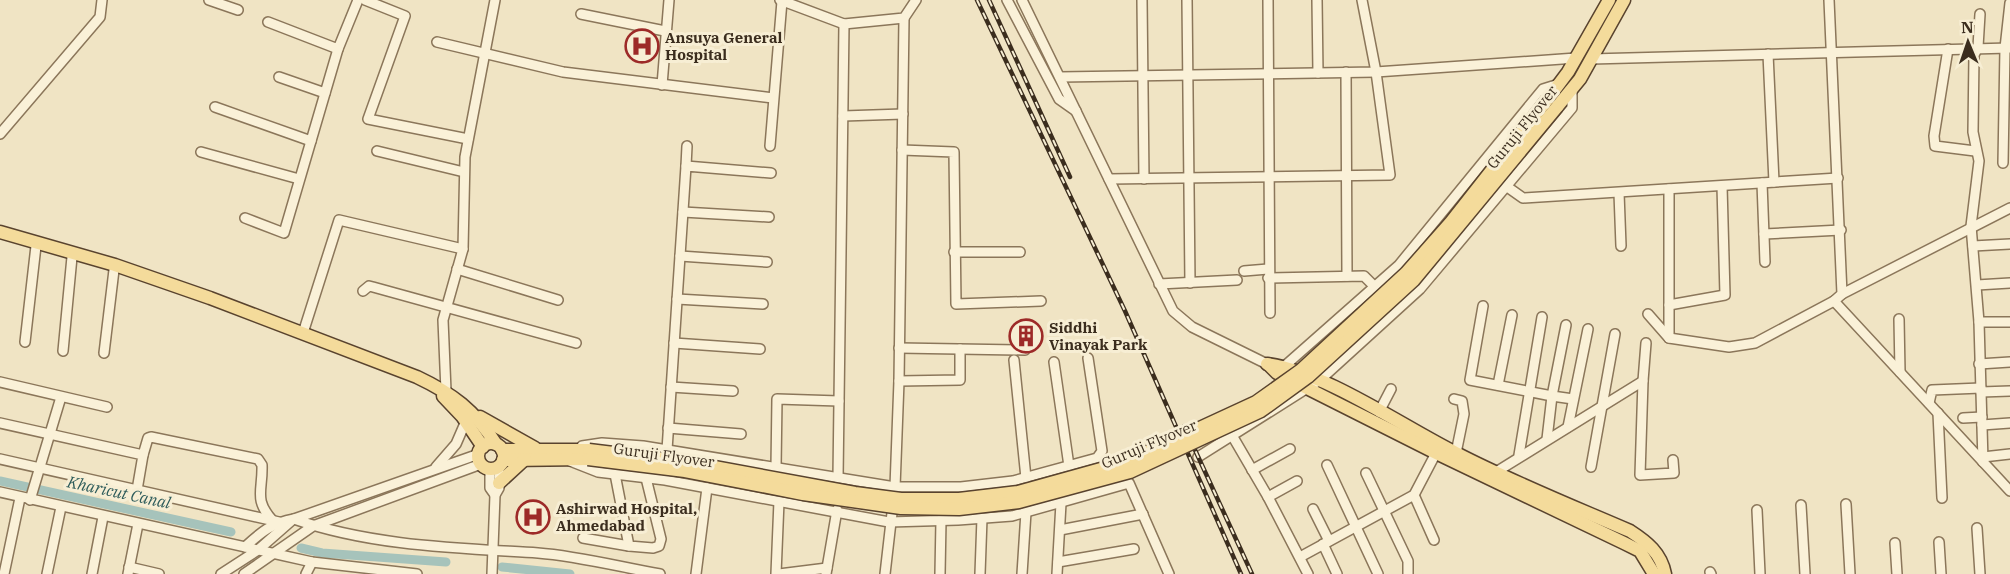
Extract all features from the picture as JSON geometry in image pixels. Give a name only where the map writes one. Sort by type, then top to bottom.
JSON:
[{"type":"main road","name":"Guruji Flyover","points":[[1552,103],[1559,84],[1609,0]]},
{"type":"main road","name":"Guruji Flyover","points":[[565,454],[687,462],[855,493],[902,499],[959,499],[1018,492],[1126,462],[1256,402],[1301,369],[1406,273],[1552,103],[1572,89],[1624,0]]},
{"type":"main road","points":[[0,232],[115,265],[303,333],[446,391],[467,415],[492,457]]},
{"type":"main road","points":[[0,237],[114,270],[359,358],[447,397],[467,415],[536,449],[565,454]]},
{"type":"main road","points":[[1276,368],[1379,412],[1496,472],[1630,531],[1646,541],[1657,553],[1657,572]]},
{"type":"main road","points":[[1314,384],[1436,453],[1640,551],[1657,572]]},
{"type":"main road","points":[[492,457],[536,449]]},
{"type":"main road","points":[[492,457],[525,459],[565,454]]},
{"type":"main road","points":[[497,489],[525,459]]},
{"type":"street","points":[[0,134],[100,17],[102,0]]},
{"type":"street","points":[[209,0],[238,10]]},
{"type":"street","points":[[245,218],[284,232],[338,49],[358,0]]},
{"type":"street","points":[[365,0],[405,16],[368,119],[468,139]]},
{"type":"street","points":[[446,391],[443,320],[463,249],[464,172],[468,139],[495,0]]},
{"type":"street","points":[[662,85],[669,0]]},
{"type":"street","points":[[770,146],[781,0],[844,24],[904,18]]},
{"type":"street","points":[[885,574],[889,522],[895,487],[899,381],[904,18],[916,0]]},
{"type":"street","points":[[1008,0],[1059,99],[1078,113]]},
{"type":"street","points":[[1022,0],[1159,284],[1182,321],[1276,368],[1399,265],[1543,89],[1559,84]]},
{"type":"street","points":[[1142,0],[1144,179]]},
{"type":"street","points":[[1187,0],[1190,282]]},
{"type":"street","points":[[1268,0],[1267,177],[1270,313]]},
{"type":"street","points":[[1317,0],[1318,73]]},
{"type":"street","points":[[1109,179],[1390,175],[1376,72],[1362,0]]},
{"type":"street","points":[[1829,0],[1841,230],[1842,294]]},
{"type":"street","points":[[2003,163],[2010,3]]},
{"type":"street","points":[[580,14],[665,31]]},
{"type":"street","points":[[1980,14],[1977,48],[1974,56],[1975,151],[1979,161],[1971,226],[1979,322],[1983,459]]},
{"type":"street","points":[[268,22],[338,49]]},
{"type":"street","points":[[838,478],[844,24]]},
{"type":"street","points":[[437,42],[563,72],[773,98]]},
{"type":"street","points":[[1591,59],[2008,48]]},
{"type":"street","points":[[1948,49],[1934,136],[1935,146],[1975,151]]},
{"type":"street","points":[[1768,54],[1774,182]]},
{"type":"street","points":[[1060,76],[1376,72],[1576,58]]},
{"type":"street","points":[[1347,72],[1347,276]]},
{"type":"street","points":[[279,77],[325,93]]},
{"type":"street","points":[[1198,457],[1314,384],[1420,289],[1572,108],[1572,89]]},
{"type":"street","points":[[215,107],[311,141]]},
{"type":"street","points":[[843,116],[903,114]]},
{"type":"street","points":[[667,450],[687,146]]},
{"type":"street","points":[[902,150],[954,152],[956,304],[1041,301]]},
{"type":"street","points":[[377,151],[464,172]]},
{"type":"street","points":[[201,152],[300,179]]},
{"type":"street","points":[[686,166],[771,173]]},
{"type":"street","points":[[1506,186],[1523,198],[1838,178]]},
{"type":"street","points":[[1762,183],[1765,262]]},
{"type":"street","points":[[1669,305],[1725,295],[1722,186]]},
{"type":"street","points":[[1669,189],[1669,338]]},
{"type":"street","points":[[1619,193],[1621,246]]},
{"type":"street","points":[[1648,314],[1669,338],[1729,347],[1755,343],[1834,301],[1842,294],[2010,208]]},
{"type":"street","points":[[683,212],[770,217]]},
{"type":"street","points":[[303,333],[339,220],[463,249]]},
{"type":"street","points":[[1764,234],[1841,230]]},
{"type":"street","points":[[1973,246],[2010,244]]},
{"type":"street","points":[[25,342],[36,246]]},
{"type":"street","points":[[954,252],[1020,252]]},
{"type":"street","points":[[680,256],[767,262]]},
{"type":"street","points":[[63,351],[72,257]]},
{"type":"street","points":[[457,269],[558,300]]},
{"type":"street","points":[[104,353],[114,270]]},
{"type":"street","points":[[1244,271],[1364,276],[1374,286]]},
{"type":"street","points":[[1159,284],[1237,280]]},
{"type":"street","points":[[1977,285],[2010,284]]},
{"type":"street","points":[[363,291],[366,287],[374,287],[576,343]]},
{"type":"street","points":[[677,299],[763,304]]},
{"type":"street","points":[[1834,301],[1983,459],[2010,491]]},
{"type":"street","points":[[1483,306],[1470,380],[1573,399]]},
{"type":"street","points":[[1498,385],[1512,315]]},
{"type":"street","points":[[1519,455],[1542,317]]},
{"type":"street","points":[[1899,319],[1900,372]]},
{"type":"street","points":[[1979,322],[2010,322]]},
{"type":"street","points":[[1547,439],[1552,396],[1566,325]]},
{"type":"street","points":[[1568,427],[1588,329]]},
{"type":"street","points":[[1591,467],[1615,334]]},
{"type":"street","points":[[674,343],[760,349]]},
{"type":"street","points":[[1646,343],[1640,475],[1674,473],[1673,460]]},
{"type":"street","points":[[899,348],[1024,350]]},
{"type":"street","points":[[899,381],[960,380],[960,349]]},
{"type":"street","points":[[565,454],[602,443],[667,450],[895,487],[961,487],[1026,478],[1097,458],[1102,446],[1088,358]]},
{"type":"street","points":[[1014,360],[1026,478]]},
{"type":"street","points":[[1054,362],[1069,466]]},
{"type":"street","points":[[1979,364],[2010,362]]},
{"type":"street","points":[[1496,472],[1519,455],[1643,381]]},
{"type":"street","points":[[0,382],[61,398],[107,406]]},
{"type":"street","points":[[671,387],[733,391]]},
{"type":"street","points":[[1379,412],[1391,389]]},
{"type":"street","points":[[1929,404],[1932,390],[2010,391]]},
{"type":"street","points":[[4,574],[61,398]]},
{"type":"street","points":[[776,467],[777,399],[839,401]]},
{"type":"street","points":[[1454,399],[1462,401],[1464,414],[1456,453]]},
{"type":"street","points":[[1938,413],[1942,498]]},
{"type":"street","points":[[435,469],[456,444],[467,415]]},
{"type":"street","points":[[1963,418],[2010,423]]},
{"type":"street","points":[[0,423],[143,455]]},
{"type":"street","points":[[668,428],[741,434]]},
{"type":"street","points":[[136,490],[143,455],[148,438],[151,437],[258,459],[262,465],[259,498],[261,508],[276,521]]},
{"type":"street","points":[[1233,437],[1268,497],[1308,574]]},
{"type":"street","points":[[1252,470],[1290,449]]},
{"type":"street","points":[[1300,557],[1414,495],[1436,453]]},
{"type":"street","points":[[565,454],[598,472],[837,510],[889,522],[982,518],[1026,512],[1129,483],[1169,574]]},
{"type":"street","points":[[1983,459],[2010,454]]},
{"type":"street","points":[[0,459],[38,471],[276,521],[294,519],[435,469],[492,457]]},
{"type":"street","points":[[492,457],[497,489],[492,574]]},
{"type":"street","points":[[244,574],[313,526],[492,457]]},
{"type":"street","points":[[1327,465],[1378,574]]},
{"type":"street","points":[[1366,473],[1386,510],[1408,561],[1408,574]]},
{"type":"street","points":[[615,474],[629,546]]},
{"type":"street","points":[[583,538],[629,546],[653,548],[659,546],[661,539],[646,478]]},
{"type":"street","points":[[1268,497],[1297,482]]},
{"type":"street","points":[[696,574],[707,488]]},
{"type":"street","points":[[0,492],[103,517],[312,562],[417,574]]},
{"type":"street","points":[[1414,495],[1434,540]]},
{"type":"street","points":[[779,501],[778,574],[827,571],[837,510]]},
{"type":"street","points":[[1057,574],[1061,503]]},
{"type":"street","points":[[1846,504],[1850,574]]},
{"type":"street","points":[[1801,505],[1804,574]]},
{"type":"street","points":[[47,574],[61,507]]},
{"type":"street","points":[[1313,510],[1337,574]]},
{"type":"street","points":[[1757,510],[1760,574]]},
{"type":"street","points":[[1022,574],[1026,512]]},
{"type":"street","points":[[1060,530],[1143,514]]},
{"type":"street","points":[[92,574],[103,517]]},
{"type":"street","points":[[980,574],[982,518]]},
{"type":"street","points":[[294,519],[313,526],[362,537],[492,552],[540,553],[660,574]]},
{"type":"street","points":[[222,574],[258,550],[294,519]]},
{"type":"street","points":[[940,574],[941,520]]},
{"type":"street","points":[[245,547],[276,521]]},
{"type":"street","points":[[138,524],[129,571],[159,574]]},
{"type":"street","points":[[1977,528],[1980,574]]},
{"type":"street","points":[[1939,542],[1941,574]]},
{"type":"street","points":[[1895,543],[1897,574]]},
{"type":"street","points":[[1058,562],[1134,549]]},
{"type":"street","points":[[306,574],[312,562]]},
{"type":"waterway","name":"Kharicut Canal","points":[[0,481],[231,532]]},
{"type":"waterway","name":"Kharicut Canal","points":[[301,548],[322,553],[446,562]]},
{"type":"waterway","name":"Kharicut Canal","points":[[502,567],[570,574]]},
{"type":"railway","points":[[977,0],[1125,311],[1241,574]]},
{"type":"railway","points":[[989,0],[1070,177]]},
{"type":"railway","points":[[1184,426],[1252,574]]},
{"type":"place","name":"Ansuya General Hospital","points":[[642,46]]},
{"type":"place","name":"Siddhi Vinayak Park","points":[[1026,336]]},
{"type":"place","name":"Ashirwad Hospital, Ahmedabad","points":[[533,517]]}]
